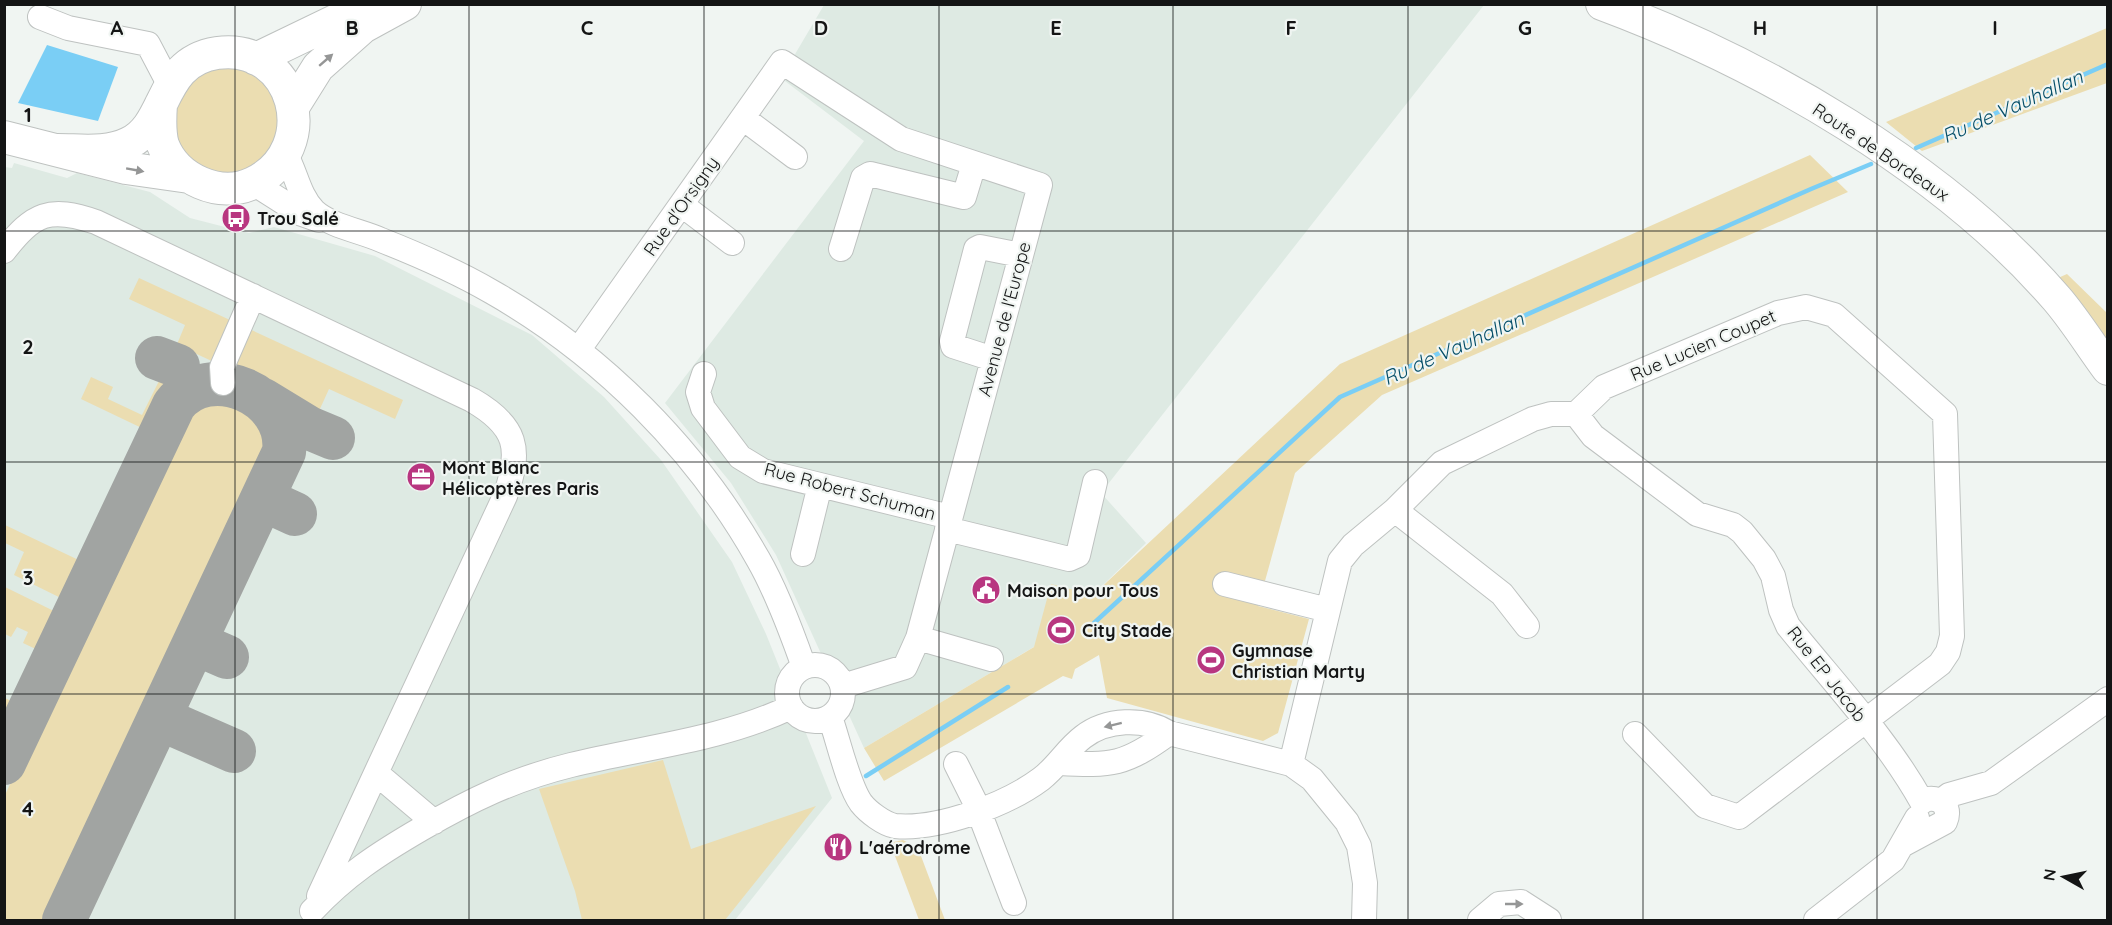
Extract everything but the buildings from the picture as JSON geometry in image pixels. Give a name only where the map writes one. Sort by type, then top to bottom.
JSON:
[{"type":"main road","points":[[256,59],[370,4]]},
{"type":"main road","points":[[293,108],[318,67],[363,27],[405,4]]},
{"type":"main road","name":"Route de Bordeaux","points":[[1602,4],[1736,63],[1839,121],[1911,167],[1972,214],[2032,272],[2058,300],[2108,369]]},
{"type":"main road","points":[[58,150],[113,149],[131,142],[140,136],[165,94],[182,69],[199,59],[227,53],[256,59],[273,71],[286,87],[293,108],[295,124],[286,155],[272,172],[253,183],[223,188],[205,185],[189,177],[174,163],[164,145],[159,125],[165,94]]},
{"type":"main road","points":[[4,137],[126,168],[189,177]]},
{"type":"street","points":[[40,17],[68,28],[148,44],[165,94]]},
{"type":"street","name":"Rue d'Orsigny","points":[[579,349],[782,62]]},
{"type":"street","name":"Avenue de l'Europe","points":[[782,62],[901,139],[1040,185],[918,638],[905,667],[843,686]]},
{"type":"street","points":[[743,118],[795,157]]},
{"type":"street","points":[[286,155],[296,173],[301,194],[315,212],[458,273],[494,293],[579,349],[659,426],[716,492],[759,560],[804,667]]},
{"type":"street","points":[[841,249],[863,178],[870,174],[964,196],[974,164]]},
{"type":"street","points":[[253,183],[302,214],[353,229]]},
{"type":"street","points":[[682,205],[732,243]]},
{"type":"street","points":[[4,251],[23,228],[34,219],[46,214],[76,215],[254,296],[478,403],[500,420],[513,442],[514,466],[505,496],[310,916]]},
{"type":"street","points":[[993,359],[953,346],[952,341],[976,249],[980,247],[1021,255]]},
{"type":"street","points":[[223,383],[222,367],[254,296]]},
{"type":"street","name":"Rue Lucien Coupet","points":[[1576,414],[1604,387],[1778,313],[1806,307],[1834,315],[1945,414],[1952,636],[1948,652],[1940,664],[1739,817],[1705,806],[1635,734]]},
{"type":"street","name":"Rue Robert Schuman","points":[[704,374],[698,392],[703,408],[740,457],[763,471],[820,484],[1069,559],[1078,555],[1095,482]]},
{"type":"street","points":[[1291,764],[1340,561],[1353,545],[1395,510],[1442,463],[1533,419],[1551,414],[1576,414]]},
{"type":"street","name":"Rue EP Jacob","points":[[1576,414],[1593,436],[1697,514],[1733,525],[1742,532],[1764,559],[1773,576],[1780,610],[1788,626],[1911,782],[1931,813]]},
{"type":"street","points":[[803,554],[820,484]]},
{"type":"street","points":[[1395,510],[1502,594],[1527,626]]},
{"type":"street","points":[[1225,584],[1328,610]]},
{"type":"street","points":[[918,638],[991,659]]},
{"type":"street","points":[[813,665],[830,669],[843,686],[840,705],[830,717],[813,721],[804,719],[791,707],[787,689],[790,680],[804,667],[813,665]]},
{"type":"street","points":[[1816,921],[1893,860],[1902,845],[1949,795],[1974,790],[1991,783],[2102,699]]},
{"type":"street","points":[[310,916],[334,887],[365,862],[474,798],[521,778],[573,764],[671,745],[760,720],[791,707]]},
{"type":"street","points":[[830,717],[861,803],[880,819],[893,826],[917,824],[979,811],[1040,780],[1084,736],[1109,725],[1136,723],[1159,726],[1169,733],[1291,764],[1312,779],[1326,795],[1347,822],[1359,846],[1365,883],[1364,921]]},
{"type":"street","points":[[1059,763],[1099,766],[1120,763],[1143,752],[1169,733]]},
{"type":"street","points":[[956,764],[979,811],[1014,903]]},
{"type":"street","points":[[376,773],[434,822]]},
{"type":"street","points":[[1480,921],[1499,904],[1521,902],[1549,921]]},
{"type":"shaded area","points":[[824,5],[1484,5],[1101,493],[1146,543],[1049,638],[864,748],[776,555],[731,483],[665,403],[864,141],[781,78]]},
{"type":"shaded area","points":[[2107,28],[2107,83],[1922,151],[1886,122]]},
{"type":"shaded area","points":[[238,63],[270,81],[285,134],[245,179],[186,167],[167,110],[186,78]]},
{"type":"shaded area","points":[[1810,155],[1848,192],[1382,395],[1295,473],[1258,606],[1309,619],[1278,733],[1263,741],[1107,698],[1099,655],[1075,669],[1072,679],[1063,676],[884,781],[864,748],[1034,647],[1051,584],[1093,595],[1340,364]]},
{"type":"shaded area","points":[[14,163],[67,178],[77,173],[150,192],[190,218],[249,233],[274,227],[375,256],[532,335],[604,397],[661,460],[732,562],[766,634],[832,798],[735,920],[5,920],[4,167],[12,168]]},
{"type":"shaded area","points":[[2067,274],[2107,313],[2107,346],[2058,278]]},
{"type":"shaded area","points":[[139,278],[403,400],[395,419],[329,389],[319,411],[186,349],[184,353],[175,349],[185,325],[129,299]]},
{"type":"shaded area","points":[[164,371],[174,376],[148,431],[81,399],[91,377],[113,387],[108,399],[142,415]]},
{"type":"shaded area","points":[[212,396],[240,401],[260,413],[270,433],[269,462],[52,920],[5,920],[5,795],[181,421],[190,408]]},
{"type":"shaded area","points":[[5,525],[87,564],[69,602],[14,575],[24,552],[5,543]]},
{"type":"shaded area","points":[[5,587],[62,615],[44,653],[23,643],[28,632],[17,627],[11,637],[5,634]]},
{"type":"shaded area","points":[[5,698],[19,705],[9,727],[5,725]]},
{"type":"shaded area","points":[[663,760],[691,849],[816,806],[725,920],[582,920],[575,891],[539,789]]},
{"type":"shaded area","points":[[903,840],[918,848],[945,920],[919,920],[892,848],[893,842]]},
{"type":"water","points":[[47,45],[118,67],[98,121],[18,103]]},
{"type":"waterway","name":"Ru de Vauhallan","points":[[1916,148],[2108,64]]},
{"type":"waterway","name":"Ru de Vauhallan","points":[[1094,623],[1340,397],[1871,164]]},
{"type":"waterway","name":"Ru de Vauhallan","points":[[866,776],[1008,687]]},
{"type":"taxiway","points":[[157,358],[178,366]]},
{"type":"taxiway","points":[[4,763],[174,405],[189,391],[207,385],[226,385],[245,390],[262,400],[275,414],[283,432],[284,452],[64,920]]},
{"type":"taxiway","points":[[263,400],[309,428],[333,438]]},
{"type":"taxiway","points":[[266,491],[271,503],[295,514]]},
{"type":"taxiway","points":[[199,634],[204,647],[227,657]]},
{"type":"taxiway","points":[[163,711],[166,720],[170,723],[234,751]]},
{"type":"place","name":"Trou Salé","points":[[236,218]]},
{"type":"place","name":"Mont Blanc Hélicoptères Paris","points":[[421,477]]},
{"type":"place","name":"Maison pour Tous","points":[[986,590]]},
{"type":"place","name":"City Stade","points":[[1061,630]]},
{"type":"place","name":"Gymnase Christian Marty","points":[[1211,660]]},
{"type":"place","name":"L'aérodrome","points":[[838,847]]}]
